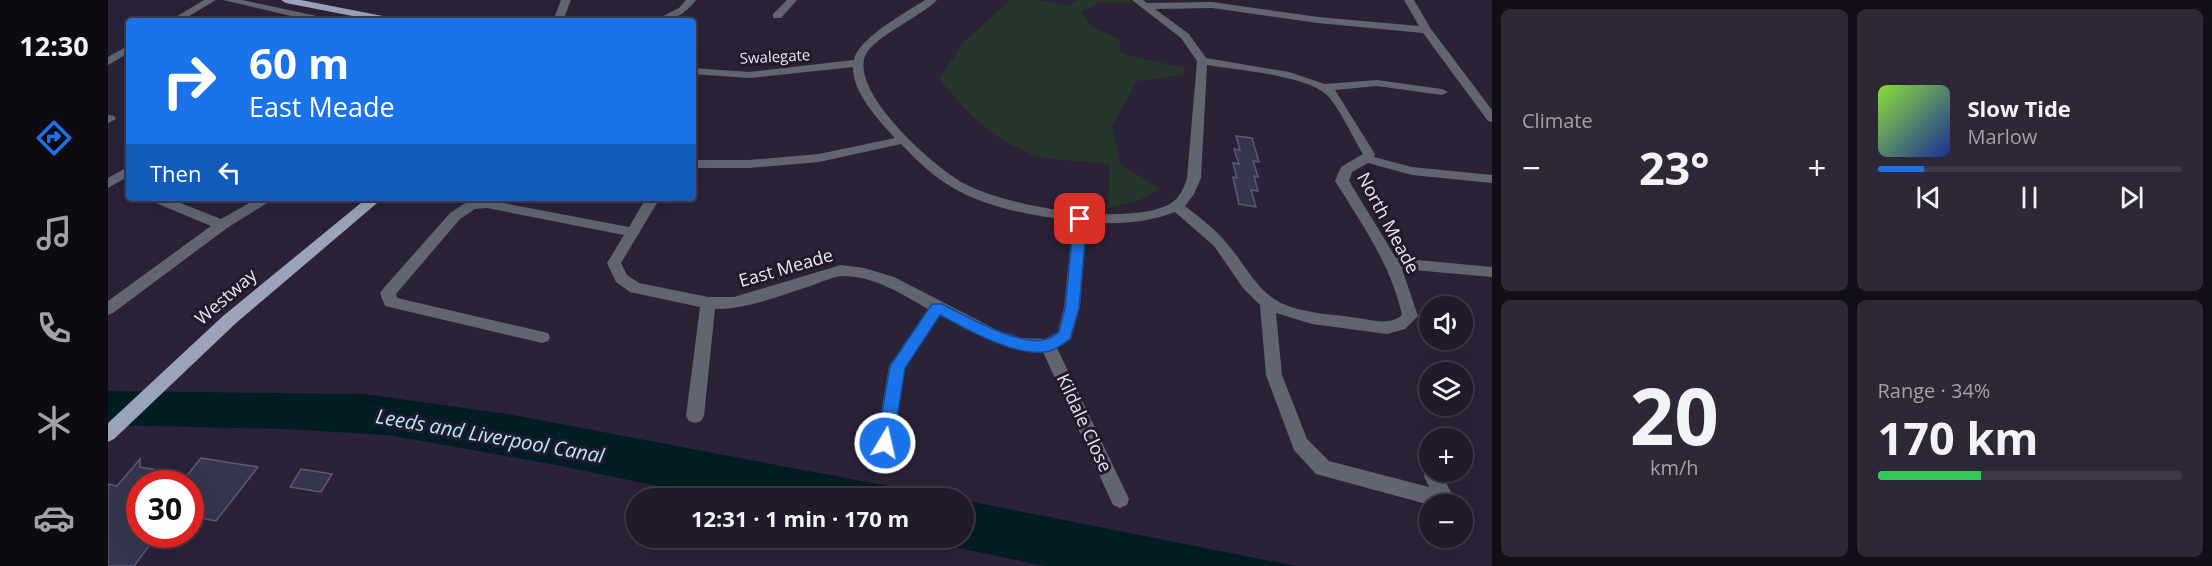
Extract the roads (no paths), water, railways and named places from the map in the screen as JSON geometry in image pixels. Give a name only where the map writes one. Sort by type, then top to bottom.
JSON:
[{"type":"main road","points":[[286,0],[360,18]]},
{"type":"main road","name":"Westway","points":[[108,434],[186,358],[308,252],[372,201]]},
{"type":"street","points":[[179,18],[211,0]]},
{"type":"street","points":[[228,0],[312,18]]},
{"type":"street","points":[[559,18],[566,0]]},
{"type":"street","points":[[665,18],[684,10],[691,0]]},
{"type":"street","points":[[777,16],[792,0]]},
{"type":"street","points":[[932,0],[860,54],[858,74],[862,85],[904,140],[932,167],[961,187],[984,197],[1080,219],[1140,219],[1160,215],[1176,206],[1188,195],[1194,178],[1202,60],[1185,36],[1143,3]]},
{"type":"street","points":[[1409,0],[1426,30],[1492,118]]},
{"type":"street","points":[[1143,3],[1212,5],[1318,20],[1426,30]]},
{"type":"street","points":[[108,62],[126,50]]},
{"type":"street","points":[[1202,60],[1302,80],[1325,87],[1377,83],[1442,92]]},
{"type":"street","name":"Swalegate","points":[[696,71],[759,74],[858,63]]},
{"type":"street","name":"North Meade","points":[[1176,206],[1207,230],[1226,251],[1252,290],[1267,302],[1295,314],[1391,328],[1404,324],[1410,316],[1408,303],[1391,263],[1342,182],[1346,170],[1366,159],[1369,154],[1332,93],[1325,87]]},
{"type":"street","points":[[1427,91],[1434,103]]},
{"type":"street","points":[[1475,94],[1492,98]]},
{"type":"street","points":[[696,164],[749,164],[819,158],[904,140]]},
{"type":"street","points":[[1366,159],[1412,171],[1492,179]]},
{"type":"street","points":[[111,182],[126,172]]},
{"type":"street","points":[[111,182],[126,186]]},
{"type":"street","points":[[163,201],[222,225]]},
{"type":"street","points":[[108,309],[222,225],[263,201]]},
{"type":"street","points":[[542,337],[390,302],[388,293],[468,201],[632,232]]},
{"type":"street","name":"East Meade","points":[[651,201],[614,263],[621,278],[635,288],[708,303],[734,303],[841,270],[864,273],[889,281],[992,335],[1021,344],[1048,346]]},
{"type":"street","points":[[1048,346],[1065,335],[1072,308],[1080,219]]},
{"type":"street","points":[[1391,263],[1492,272]]},
{"type":"street","points":[[1267,302],[1274,375],[1300,444],[1323,468],[1419,495]]},
{"type":"street","points":[[695,416],[708,303]]},
{"type":"street","points":[[885,443],[897,366],[937,308]]},
{"type":"street","name":"Kildale Close","points":[[1048,346],[1120,500]]},
{"type":"water","name":"Leeds and Liverpool Canal","points":[[108,391],[364,394],[508,414],[898,488],[667,488],[551,464],[388,435],[283,429],[108,425]]},
{"type":"water","points":[[974,502],[1296,566],[1046,566],[958,548],[974,548]]}]
